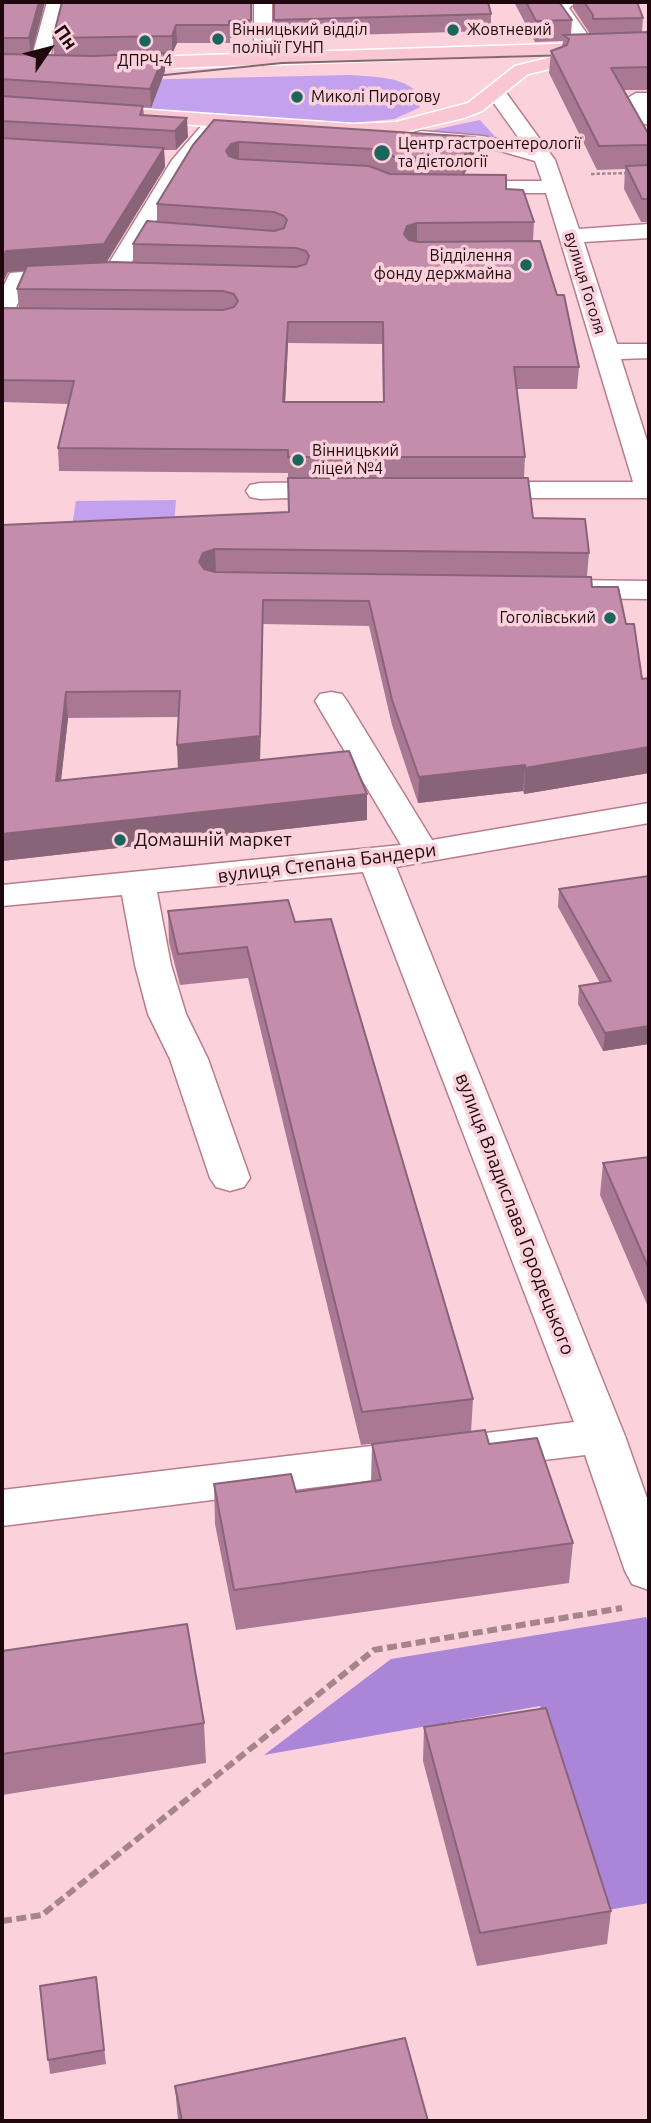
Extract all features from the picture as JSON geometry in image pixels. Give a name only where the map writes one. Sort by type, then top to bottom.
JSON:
[{"type":"main road","points":[[409,58],[465,66],[649,46]]},
{"type":"main road","points":[[93,65],[263,59],[330,64],[409,58],[465,66],[649,60]]},
{"type":"main road","points":[[111,113],[353,130],[418,125],[475,107],[522,70],[556,62]]},
{"type":"main road","points":[[36,65],[68,65]]},
{"type":"main road","points":[[465,66],[495,91]]},
{"type":"main road","points":[[461,89],[475,107]]},
{"type":"street","points":[[36,65],[56,2]]},
{"type":"street","points":[[263,2],[263,59]]},
{"type":"street","points":[[566,2],[559,5],[581,38]]},
{"type":"street","name":"вулиця Гоголя","points":[[495,91],[541,156],[567,246],[606,352],[649,489]]},
{"type":"street","points":[[649,99],[636,99],[649,119]]},
{"type":"street","points":[[475,107],[516,147]]},
{"type":"street","points":[[114,273],[125,259],[137,232],[182,160],[216,121]]},
{"type":"street","points":[[353,130],[516,147],[541,156]]},
{"type":"street","points":[[155,158],[182,160]]},
{"type":"street","points":[[429,187],[552,187]]},
{"type":"street","points":[[567,246],[649,231]]},
{"type":"street","points":[[137,232],[164,234]]},
{"type":"street","points":[[30,320],[2,318],[18,278],[142,274]]},
{"type":"street","points":[[606,352],[649,351]]},
{"type":"street","points":[[452,490],[649,489]]},
{"type":"street","points":[[260,491],[370,490]]},
{"type":"street","points":[[546,589],[649,590]]},
{"type":"street","points":[[331,701],[422,852]]},
{"type":"street","points":[[271,773],[370,762]]},
{"type":"street","name":"вулиця Степана Бандери","points":[[2,897],[376,860],[649,813]]},
{"type":"street","name":"вулиця Владислава Городецького","points":[[376,860],[602,1436],[642,1588]]},
{"type":"street","points":[[138,885],[153,965],[167,1013],[189,1059],[230,1178]]},
{"type":"street","points":[[2,1508],[602,1436]]},
{"type":"path","points":[[591,174],[638,173]]},
{"type":"path","points":[[2,1921],[42,1915],[374,1650],[642,1588]]},
{"type":"shaded area","points":[[349,75],[390,79],[409,86],[422,100],[419,108],[394,119],[343,124],[2,100],[2,91],[130,80]]},
{"type":"shaded area","points":[[480,120],[498,140],[414,134]]},
{"type":"shaded area","points":[[176,500],[174,525],[72,526],[76,501]]},
{"type":"shaded area","points":[[646,1617],[649,1626],[649,1903],[602,1911],[540,1706],[264,1755],[391,1659]]},
{"type":"building","points":[[2,2],[39,2],[29,38],[2,38]]},
{"type":"building","points":[[62,2],[251,2],[251,20],[229,21],[229,25],[176,25],[172,36],[53,38]]},
{"type":"building","points":[[274,2],[488,2],[491,14],[274,20]]},
{"type":"building","points":[[526,2],[559,2],[572,20],[536,21]]},
{"type":"building","points":[[584,2],[637,2],[643,18],[593,19]]},
{"type":"building","points":[[648,32],[649,67],[611,68],[649,135],[649,145],[599,146],[551,51],[567,45],[569,39],[563,35]]},
{"type":"building","points":[[165,53],[150,89],[2,79],[2,54],[92,56]]},
{"type":"building","points":[[2,96],[143,106],[140,115],[187,118],[175,131],[2,121]]},
{"type":"building","points":[[214,120],[475,137],[463,158],[395,157],[373,149],[239,142],[231,144],[226,151],[229,156],[238,159],[369,166],[390,174],[506,175],[506,189],[523,190],[534,222],[417,223],[407,226],[404,234],[409,240],[418,242],[540,241],[557,295],[564,295],[579,367],[514,367],[525,457],[288,457],[288,450],[58,448],[74,381],[2,380],[2,308],[223,310],[234,307],[238,301],[234,294],[223,291],[17,289],[27,266],[113,262],[296,267],[306,264],[309,256],[306,251],[296,248],[133,244],[147,221],[274,231],[284,228],[287,220],[274,212],[157,204],[193,145]],"holes":[[[288,322],[383,322],[384,402],[283,402]]]},
{"type":"building","points":[[2,138],[164,148],[104,244],[6,251],[2,260]]},
{"type":"building","points":[[649,165],[649,199],[642,199],[626,166]]},
{"type":"building","points":[[288,478],[528,478],[533,518],[585,519],[589,553],[215,549],[203,553],[199,562],[204,569],[215,572],[591,577],[592,587],[618,587],[626,624],[634,624],[642,679],[649,678],[649,747],[525,768],[525,765],[419,777],[392,700],[369,601],[263,600],[260,736],[177,745],[180,691],[66,692],[56,781],[349,751],[367,794],[2,834],[2,525],[289,512]]},
{"type":"building","points":[[649,876],[649,1026],[605,1033],[579,986],[611,981],[559,889]]},
{"type":"building","points":[[288,900],[295,922],[331,919],[473,1399],[362,1412],[247,947],[178,954],[168,911]]},
{"type":"building","points":[[649,1157],[649,1269],[603,1163]]},
{"type":"building","points":[[485,1430],[489,1444],[537,1438],[573,1543],[234,1590],[214,1484],[291,1474],[296,1492],[381,1480],[372,1444]]},
{"type":"building","points":[[187,1624],[204,1723],[2,1754],[2,1651]]},
{"type":"building","points":[[546,1708],[611,1911],[480,1933],[424,1727]]},
{"type":"building","points":[[96,1977],[104,2050],[48,2060],[40,1986]]},
{"type":"building","points":[[405,2038],[428,2121],[182,2121],[175,2086]]},
{"type":"tram line","points":[[145,77],[282,63],[571,55]]},
{"type":"place","name":"Жовтневий","points":[[453,30]]},
{"type":"place","name":"Вінницький відділ поліції ГУНП","points":[[218,39]]},
{"type":"place","name":"ДПРЧ-4","points":[[145,41]]},
{"type":"place","name":"Миколі Пирогову","points":[[297,97]]},
{"type":"place","name":"Центр гастроентерології та дієтології","points":[[382,153]]},
{"type":"place","name":"Відділення фонду держмайна","points":[[526,265]]},
{"type":"place","name":"Вінницький ліцей №4","points":[[298,460]]},
{"type":"place","name":"Гоголівський","points":[[610,618]]},
{"type":"place","name":"Домашній маркет","points":[[120,840]]}]
